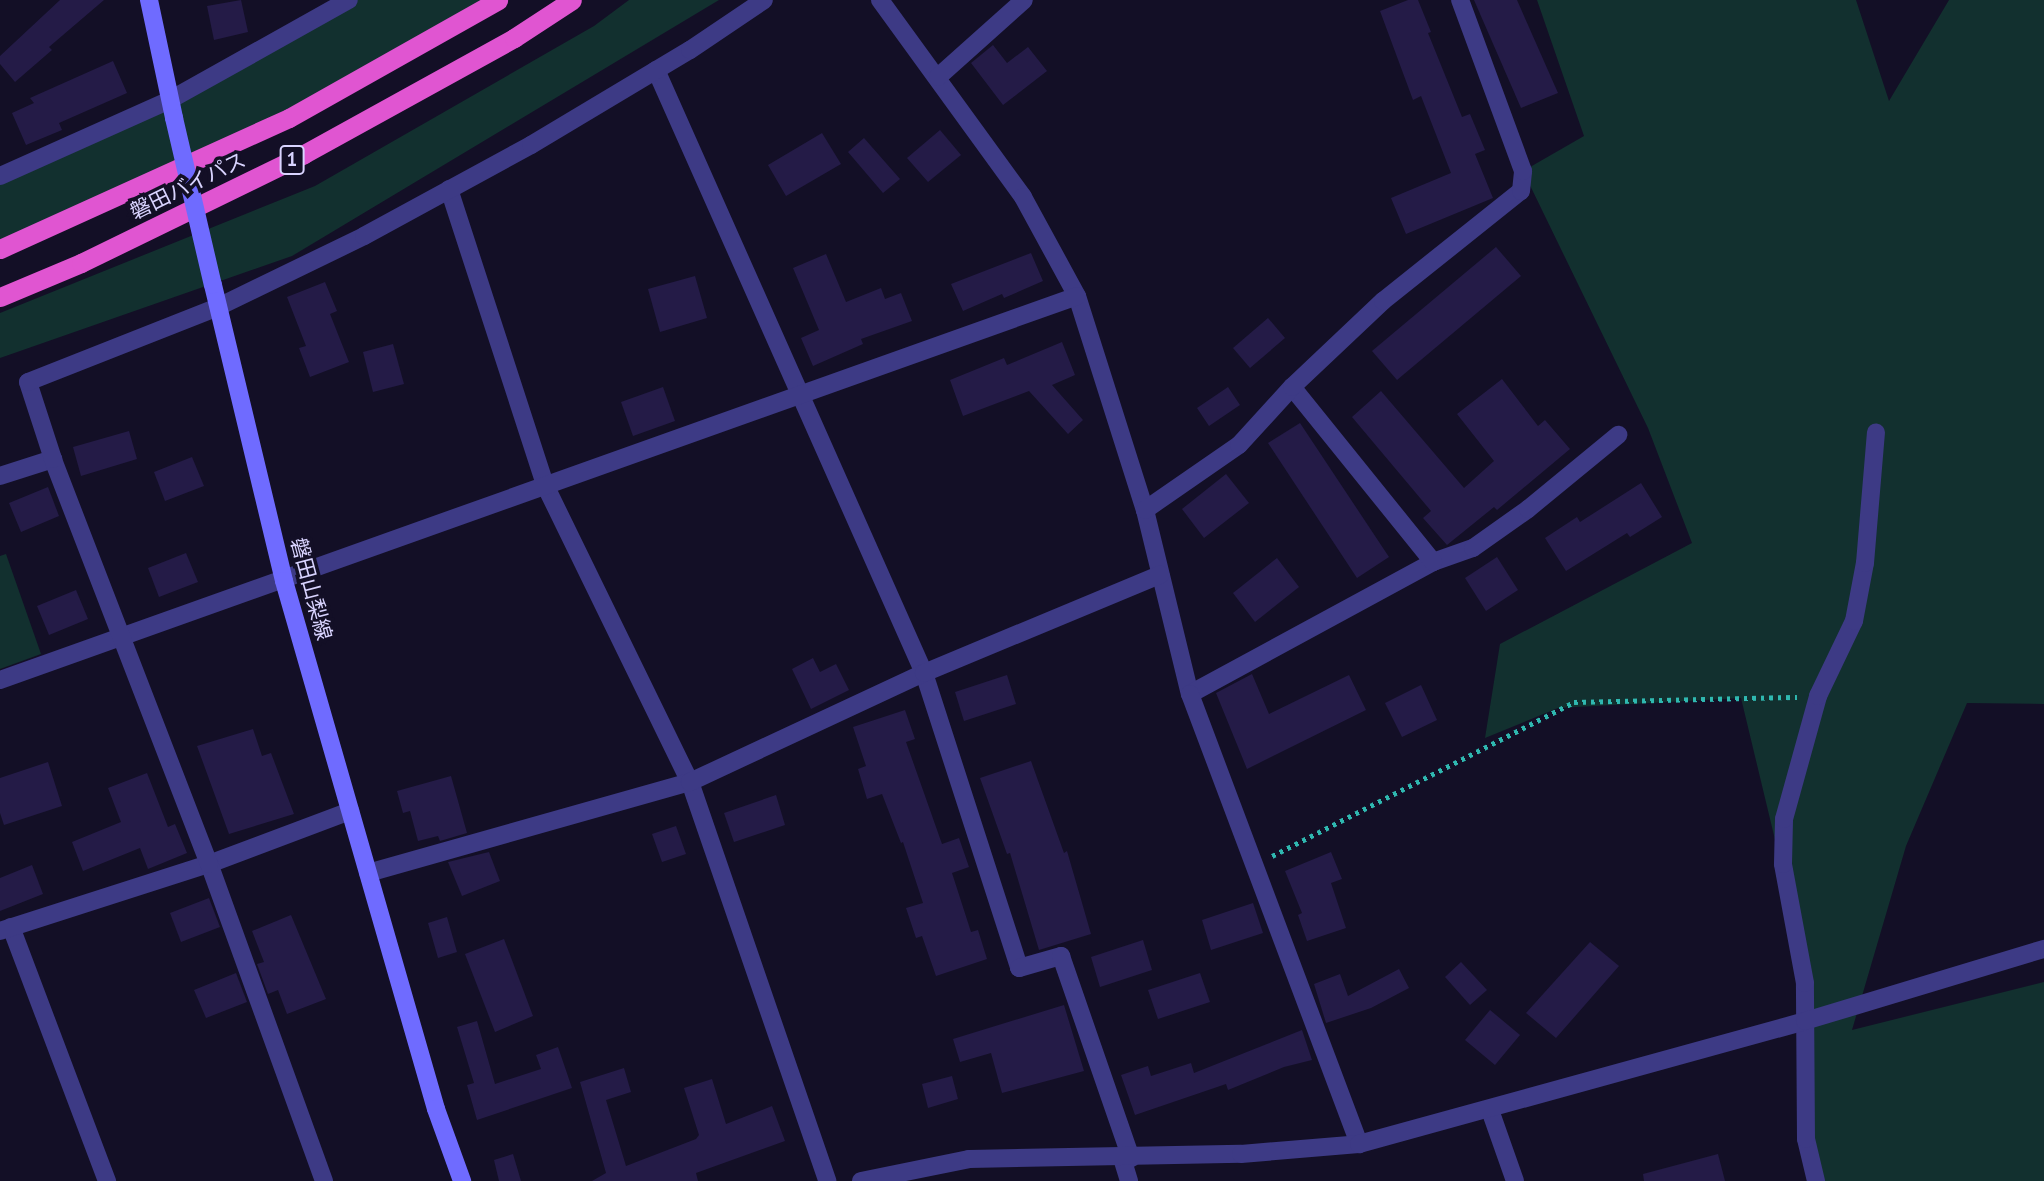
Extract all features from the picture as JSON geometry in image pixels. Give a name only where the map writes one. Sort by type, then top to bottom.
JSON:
[{"type":"highway","name":"磐田バイパス","points":[[0,249],[289,118],[498,0]]},
{"type":"highway","name":"磐田バイパス","points":[[0,297],[81,263],[304,154],[514,38],[572,0]]},
{"type":"main road","name":"磐田山梨線","points":[[149,0],[171,109],[284,581],[436,1109],[462,1181]]},
{"type":"street","points":[[0,176],[171,109],[349,0]]},
{"type":"street","points":[[324,1181],[209,864],[53,459],[29,382],[218,307],[364,236],[531,145],[656,70],[764,0]]},
{"type":"street","points":[[880,0],[1023,197],[1077,296],[1145,510],[1190,694],[1359,1144]]},
{"type":"street","points":[[938,77],[1024,0]]},
{"type":"street","points":[[1145,510],[1239,445],[1292,387],[1383,301],[1521,191],[1523,171],[1460,0]]},
{"type":"street","points":[[656,70],[924,673],[1019,968],[1061,956],[1126,1158],[1129,1181]]},
{"type":"street","points":[[449,189],[546,487],[690,782],[827,1181]]},
{"type":"street","points":[[0,680],[284,581],[1077,296]]},
{"type":"street","points":[[1292,387],[1433,562]]},
{"type":"street","points":[[1816,1181],[1806,1139],[1805,983],[1783,864],[1784,819],[1818,696],[1854,621],[1865,563],[1876,432]]},
{"type":"street","points":[[1190,694],[1433,562],[1472,548],[1528,509],[1618,435]]},
{"type":"street","points":[[0,476],[53,459]]},
{"type":"street","points":[[368,873],[690,782],[924,673],[1160,575]]},
{"type":"street","points":[[107,1181],[6,929],[209,864],[350,811]]},
{"type":"street","points":[[861,1181],[969,1159],[1241,1154],[1359,1144],[1805,1021],[2044,949]]},
{"type":"street","points":[[1490,1110],[1515,1181]]},
{"type":"path","points":[[1255,864],[1574,702],[1818,696]]},
{"type":"green space","points":[[347,0],[484,0],[244,140],[0,244],[0,180]]},
{"type":"green space","points":[[629,0],[719,0],[292,256],[0,358],[0,313],[315,186],[594,26]]},
{"type":"green space","points":[[1537,0],[1856,0],[1889,101],[1949,0],[2044,0],[2044,704],[1967,703],[1906,846],[1852,1030],[2044,982],[2044,1181],[1816,1181],[1789,898],[1741,698],[1558,708],[1485,738],[1500,644],[1692,543],[1648,428],[1523,171],[1584,136]]},
{"type":"green space","points":[[6,554],[41,654],[0,669],[0,556]]},
{"type":"building","points":[[60,0],[104,0],[49,47],[52,50],[15,82],[0,64],[0,56]]},
{"type":"building","points":[[241,0],[248,32],[214,40],[207,6]]},
{"type":"building","points":[[1408,0],[1418,0],[1431,32],[1428,33],[1462,117],[1470,114],[1485,150],[1475,154],[1493,198],[1406,234],[1391,198],[1451,173],[1421,96],[1413,100],[1380,11]]},
{"type":"building","points":[[1474,0],[1517,0],[1558,93],[1521,108]]},
{"type":"building","points":[[993,45],[1007,63],[1028,47],[1047,71],[1003,105],[971,63]]},
{"type":"building","points":[[113,61],[127,93],[59,123],[62,130],[26,145],[12,113],[34,103],[30,98]]},
{"type":"building","points":[[940,130],[961,155],[928,182],[907,158]]},
{"type":"building","points":[[822,133],[841,164],[786,196],[768,165]]},
{"type":"building","points":[[864,138],[900,179],[883,193],[848,152]]},
{"type":"building","points":[[1496,247],[1521,276],[1397,380],[1372,351]]},
{"type":"building","points":[[1031,253],[1043,281],[1004,298],[1002,294],[963,311],[951,284]]},
{"type":"building","points":[[826,254],[846,302],[881,288],[885,299],[901,293],[912,321],[861,339],[863,344],[813,366],[801,338],[819,330],[793,268]]},
{"type":"building","points":[[695,276],[707,318],[660,332],[648,289]]},
{"type":"building","points":[[325,282],[337,311],[330,314],[349,362],[310,377],[299,348],[306,346],[287,297]]},
{"type":"building","points":[[1268,318],[1285,338],[1250,368],[1233,348]]},
{"type":"building","points":[[1062,342],[1075,375],[1052,385],[1083,420],[1068,434],[1029,391],[963,416],[950,380],[1004,358],[1007,365]]},
{"type":"building","points":[[393,344],[404,384],[373,392],[363,352]]},
{"type":"building","points":[[1502,379],[1538,426],[1545,420],[1570,449],[1497,510],[1494,507],[1447,545],[1423,518],[1431,511],[1352,417],[1381,391],[1464,488],[1494,461],[1457,414]]},
{"type":"building","points":[[663,387],[675,421],[633,436],[621,402]]},
{"type":"building","points":[[1228,387],[1240,405],[1209,426],[1197,408]]},
{"type":"building","points":[[1300,423],[1389,557],[1357,578],[1268,443]]},
{"type":"building","points":[[129,431],[137,459],[81,476],[73,447]]},
{"type":"building","points":[[192,457],[204,486],[165,501],[154,472]]},
{"type":"building","points":[[1226,474],[1249,503],[1204,538],[1182,509]]},
{"type":"building","points":[[1641,483],[1662,517],[1630,537],[1627,533],[1566,571],[1545,538],[1577,517],[1580,522]]},
{"type":"building","points":[[48,487],[59,516],[21,532],[9,503]]},
{"type":"building","points":[[186,553],[198,582],[159,597],[148,568]]},
{"type":"building","points":[[1497,557],[1518,590],[1486,611],[1465,578]]},
{"type":"building","points":[[1277,558],[1299,587],[1255,622],[1233,593]]},
{"type":"building","points":[[76,590],[88,619],[49,635],[37,606]]},
{"type":"building","points":[[813,658],[820,672],[836,664],[849,690],[811,709],[792,669]]},
{"type":"building","points":[[1252,674],[1269,714],[1349,675],[1366,710],[1247,769],[1216,693]]},
{"type":"building","points":[[1007,675],[1016,704],[964,721],[955,692]]},
{"type":"building","points":[[1421,685],[1437,720],[1402,737],[1385,703]]},
{"type":"building","points":[[905,710],[915,739],[906,742],[942,844],[959,838],[969,867],[952,873],[971,932],[978,930],[987,959],[936,976],[922,936],[916,938],[906,908],[923,903],[903,842],[901,843],[882,794],[867,799],[858,769],[866,766],[853,727]]},
{"type":"building","points":[[253,729],[262,756],[271,753],[294,814],[229,834],[197,746]]},
{"type":"building","points":[[1031,761],[1064,853],[1067,851],[1091,934],[1039,950],[1010,853],[1007,854],[980,778]]},
{"type":"building","points":[[48,762],[62,806],[4,825],[0,813],[0,778]]},
{"type":"building","points":[[147,773],[168,827],[175,824],[187,853],[148,869],[140,848],[83,871],[72,842],[121,822],[108,788]]},
{"type":"building","points":[[451,776],[467,833],[440,841],[438,836],[418,841],[410,811],[403,813],[397,791]]},
{"type":"building","points":[[776,795],[785,825],[734,842],[724,813]]},
{"type":"building","points":[[676,826],[686,854],[662,862],[652,834]]},
{"type":"building","points":[[489,852],[500,881],[462,896],[448,862]]},
{"type":"building","points":[[1331,852],[1342,879],[1331,883],[1346,928],[1307,941],[1298,915],[1302,913],[1285,871]]},
{"type":"building","points":[[32,865],[43,894],[0,911],[0,878]]},
{"type":"building","points":[[209,898],[220,927],[181,942],[170,913]]},
{"type":"building","points":[[1253,903],[1263,933],[1211,950],[1202,920]]},
{"type":"building","points":[[291,915],[326,999],[287,1014],[278,990],[268,994],[257,964],[264,962],[252,931]]},
{"type":"building","points":[[447,917],[457,952],[438,958],[428,923]]},
{"type":"building","points":[[504,939],[533,1016],[495,1032],[465,954]]},
{"type":"building","points":[[1143,940],[1152,970],[1100,987],[1091,957]]},
{"type":"building","points":[[1590,942],[1619,966],[1556,1038],[1526,1013]]},
{"type":"building","points":[[1461,962],[1487,990],[1470,1005],[1445,977]]},
{"type":"building","points":[[1399,969],[1409,988],[1371,1008],[1326,1023],[1314,984],[1340,974],[1348,996]]},
{"type":"building","points":[[236,973],[247,1002],[206,1018],[194,990]]},
{"type":"building","points":[[1200,973],[1210,1002],[1158,1019],[1148,990]]},
{"type":"building","points":[[1064,1005],[1084,1071],[1002,1093],[991,1053],[960,1062],[953,1039]]},
{"type":"building","points":[[1490,1010],[1520,1035],[1495,1065],[1465,1040]]},
{"type":"building","points":[[477,1021],[495,1084],[541,1069],[536,1055],[558,1047],[572,1088],[477,1120],[467,1085],[474,1083],[457,1027]]},
{"type":"building","points":[[1302,1030],[1312,1060],[1284,1067],[1228,1090],[1226,1084],[1135,1115],[1121,1075],[1148,1066],[1151,1076],[1191,1063],[1194,1073]]},
{"type":"building","points":[[624,1068],[631,1092],[606,1100],[626,1166],[696,1139],[699,1135],[684,1088],[712,1079],[726,1124],[772,1106],[785,1141],[696,1173],[698,1181],[592,1181],[606,1173],[580,1082]]},
{"type":"building","points":[[952,1076],[958,1099],[928,1108],[922,1084]]},
{"type":"building","points":[[513,1154],[521,1181],[499,1181],[494,1160]]},
{"type":"building","points":[[1718,1154],[1725,1181],[1644,1181],[1643,1174]]}]
